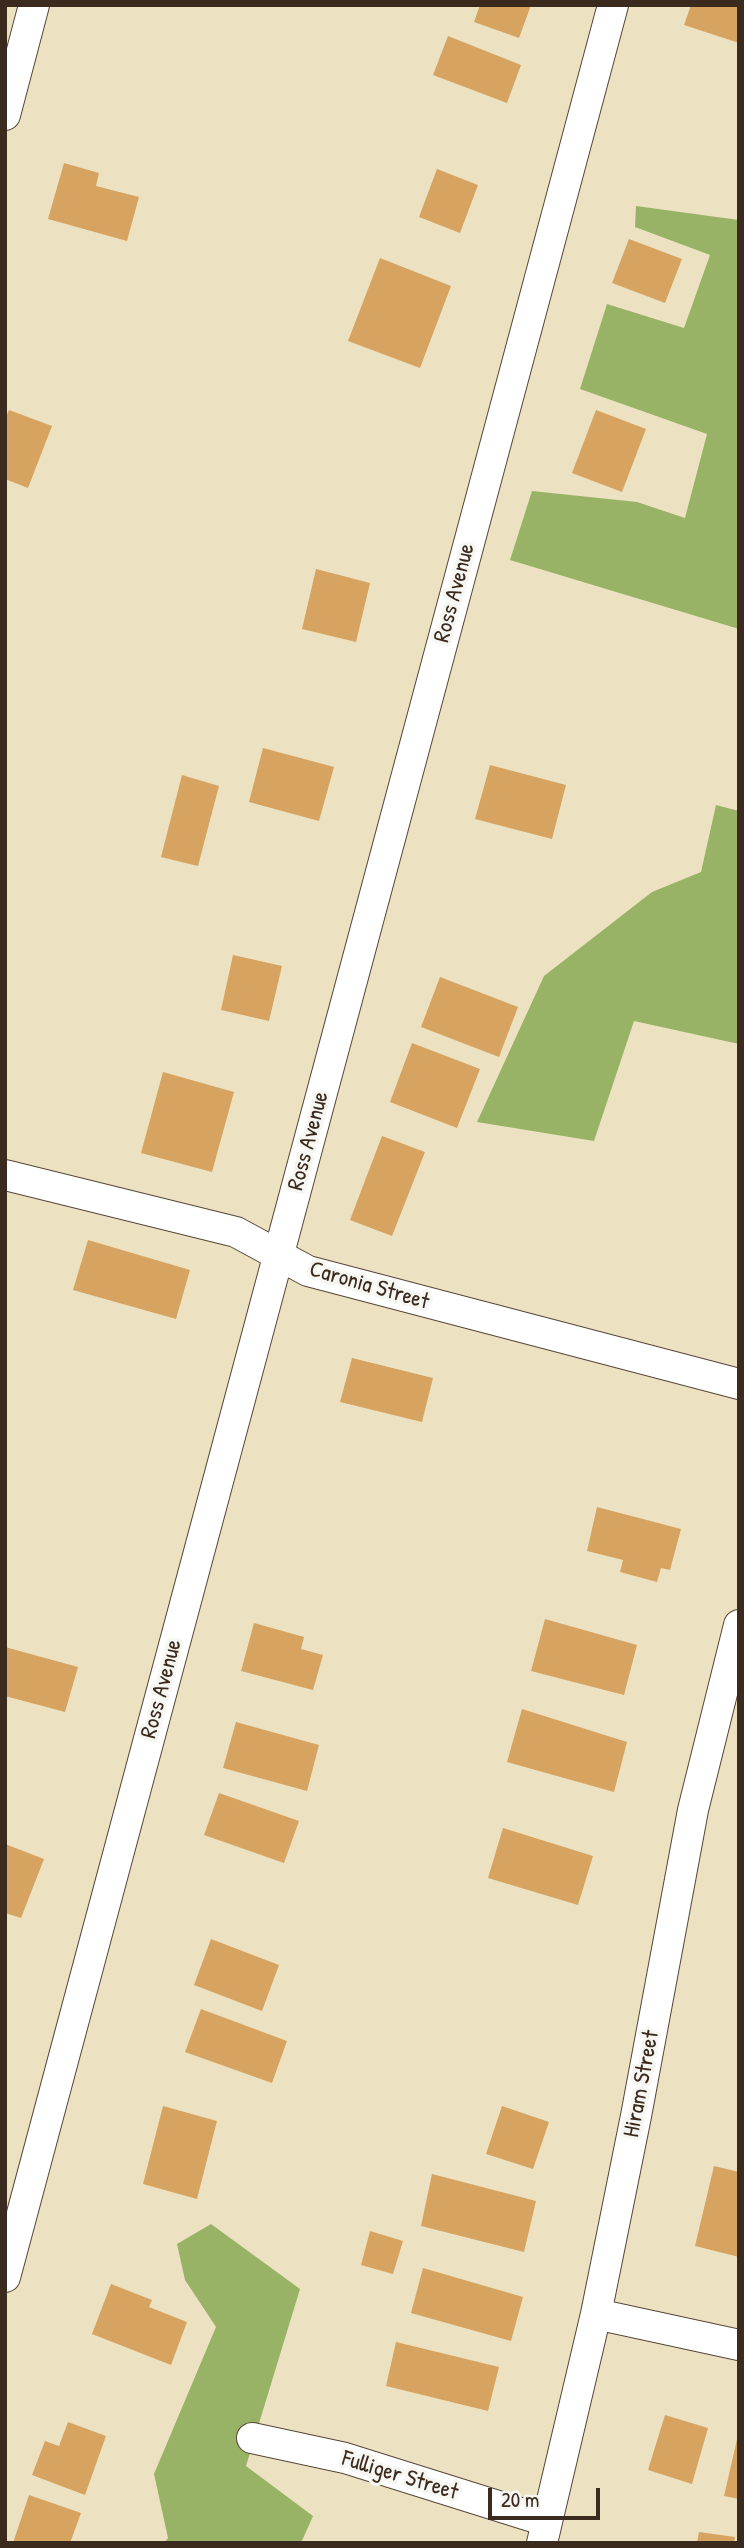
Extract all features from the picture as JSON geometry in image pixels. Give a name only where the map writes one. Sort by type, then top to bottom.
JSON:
[{"type":"street","points":[[5,115],[34,5]]},
{"type":"street","name":"Ross Avenue","points":[[5,2277],[613,5]]},
{"type":"street","name":"Caronia Street","points":[[5,1175],[236,1232],[308,1271],[739,1384]]},
{"type":"street","name":"Hiram Street","points":[[544,2532],[596,2314],[693,1810],[739,1625]]},
{"type":"street","points":[[596,2314],[739,2345]]},
{"type":"street","name":"Fulliger Street","points":[[252,2438],[345,2458],[544,2532]]},
{"type":"green space","points":[[636,206],[739,220],[739,629],[510,560],[532,491],[637,502],[685,518],[707,434],[580,389],[607,304],[684,328],[710,255],[635,227]]},
{"type":"green space","points":[[716,805],[739,811],[739,1044],[634,1021],[594,1141],[477,1122],[544,976],[652,892],[701,872]]},
{"type":"green space","points":[[211,2224],[300,2289],[246,2466],[313,2516],[301,2543],[164,2543],[168,2538],[154,2474],[216,2327],[185,2280],[177,2244]]},
{"type":"building","points":[[480,5],[531,5],[519,38],[474,22]]},
{"type":"building","points":[[691,5],[739,5],[739,43],[684,25]]},
{"type":"building","points":[[448,36],[521,65],[507,103],[433,75]]},
{"type":"building","points":[[64,163],[99,173],[96,186],[139,197],[127,241],[48,219]]},
{"type":"building","points":[[437,169],[478,185],[460,233],[419,217]]},
{"type":"building","points":[[629,239],[682,259],[665,303],[612,283]]},
{"type":"building","points":[[380,258],[451,286],[420,368],[348,341]]},
{"type":"building","points":[[9,410],[52,426],[28,488],[5,479],[5,419]]},
{"type":"building","points":[[596,410],[646,429],[622,492],[572,473]]},
{"type":"building","points":[[316,569],[370,583],[356,642],[302,629]]},
{"type":"building","points":[[263,748],[334,767],[319,821],[249,802]]},
{"type":"building","points":[[490,765],[566,785],[552,839],[475,819]]},
{"type":"building","points":[[182,775],[219,786],[198,866],[161,857]]},
{"type":"building","points":[[233,955],[282,966],[269,1021],[221,1010]]},
{"type":"building","points":[[440,977],[518,1007],[499,1057],[421,1027]]},
{"type":"building","points":[[412,1043],[480,1069],[457,1128],[390,1102]]},
{"type":"building","points":[[163,1072],[234,1092],[212,1172],[141,1153]]},
{"type":"building","points":[[382,1136],[425,1152],[392,1236],[350,1220]]},
{"type":"building","points":[[88,1240],[190,1270],[176,1319],[73,1290]]},
{"type":"building","points":[[352,1358],[433,1378],[422,1422],[340,1402]]},
{"type":"building","points":[[597,1507],[681,1529],[670,1570],[661,1568],[657,1582],[620,1572],[623,1560],[587,1551]]},
{"type":"building","points":[[545,1619],[637,1645],[624,1695],[531,1671]]},
{"type":"building","points":[[254,1623],[304,1637],[301,1649],[323,1655],[313,1690],[241,1671]]},
{"type":"building","points":[[5,1647],[78,1667],[65,1712],[5,1696]]},
{"type":"building","points":[[522,1709],[627,1742],[614,1792],[507,1762]]},
{"type":"building","points":[[236,1722],[319,1745],[307,1791],[223,1768]]},
{"type":"building","points":[[219,1793],[299,1821],[284,1863],[204,1835]]},
{"type":"building","points":[[503,1828],[593,1856],[578,1905],[488,1878]]},
{"type":"building","points":[[5,1844],[44,1859],[21,1918],[5,1913]]},
{"type":"building","points":[[211,1939],[279,1965],[262,2011],[194,1985]]},
{"type":"building","points":[[201,2009],[287,2041],[272,2083],[185,2052]]},
{"type":"building","points":[[163,2106],[217,2121],[197,2199],[143,2184]]},
{"type":"building","points":[[502,2106],[549,2122],[533,2169],[486,2154]]},
{"type":"building","points":[[714,2166],[739,2172],[739,2257],[695,2246]]},
{"type":"building","points":[[432,2174],[536,2201],[524,2252],[421,2226]]},
{"type":"building","points":[[370,2231],[403,2241],[393,2274],[361,2265]]},
{"type":"building","points":[[423,2268],[523,2297],[511,2341],[411,2313]]},
{"type":"building","points":[[111,2284],[152,2300],[149,2307],[187,2322],[171,2365],[92,2334]]},
{"type":"building","points":[[396,2342],[499,2367],[488,2411],[386,2386]]},
{"type":"building","points":[[665,2415],[708,2428],[692,2484],[648,2470]]},
{"type":"building","points":[[68,2422],[106,2436],[85,2495],[32,2475],[45,2441],[59,2446]]},
{"type":"building","points":[[739,2435],[739,2499],[724,2496]]},
{"type":"building","points":[[29,2495],[81,2513],[70,2543],[13,2543]]},
{"type":"building","points":[[699,2532],[735,2537],[734,2543],[697,2543]]}]
